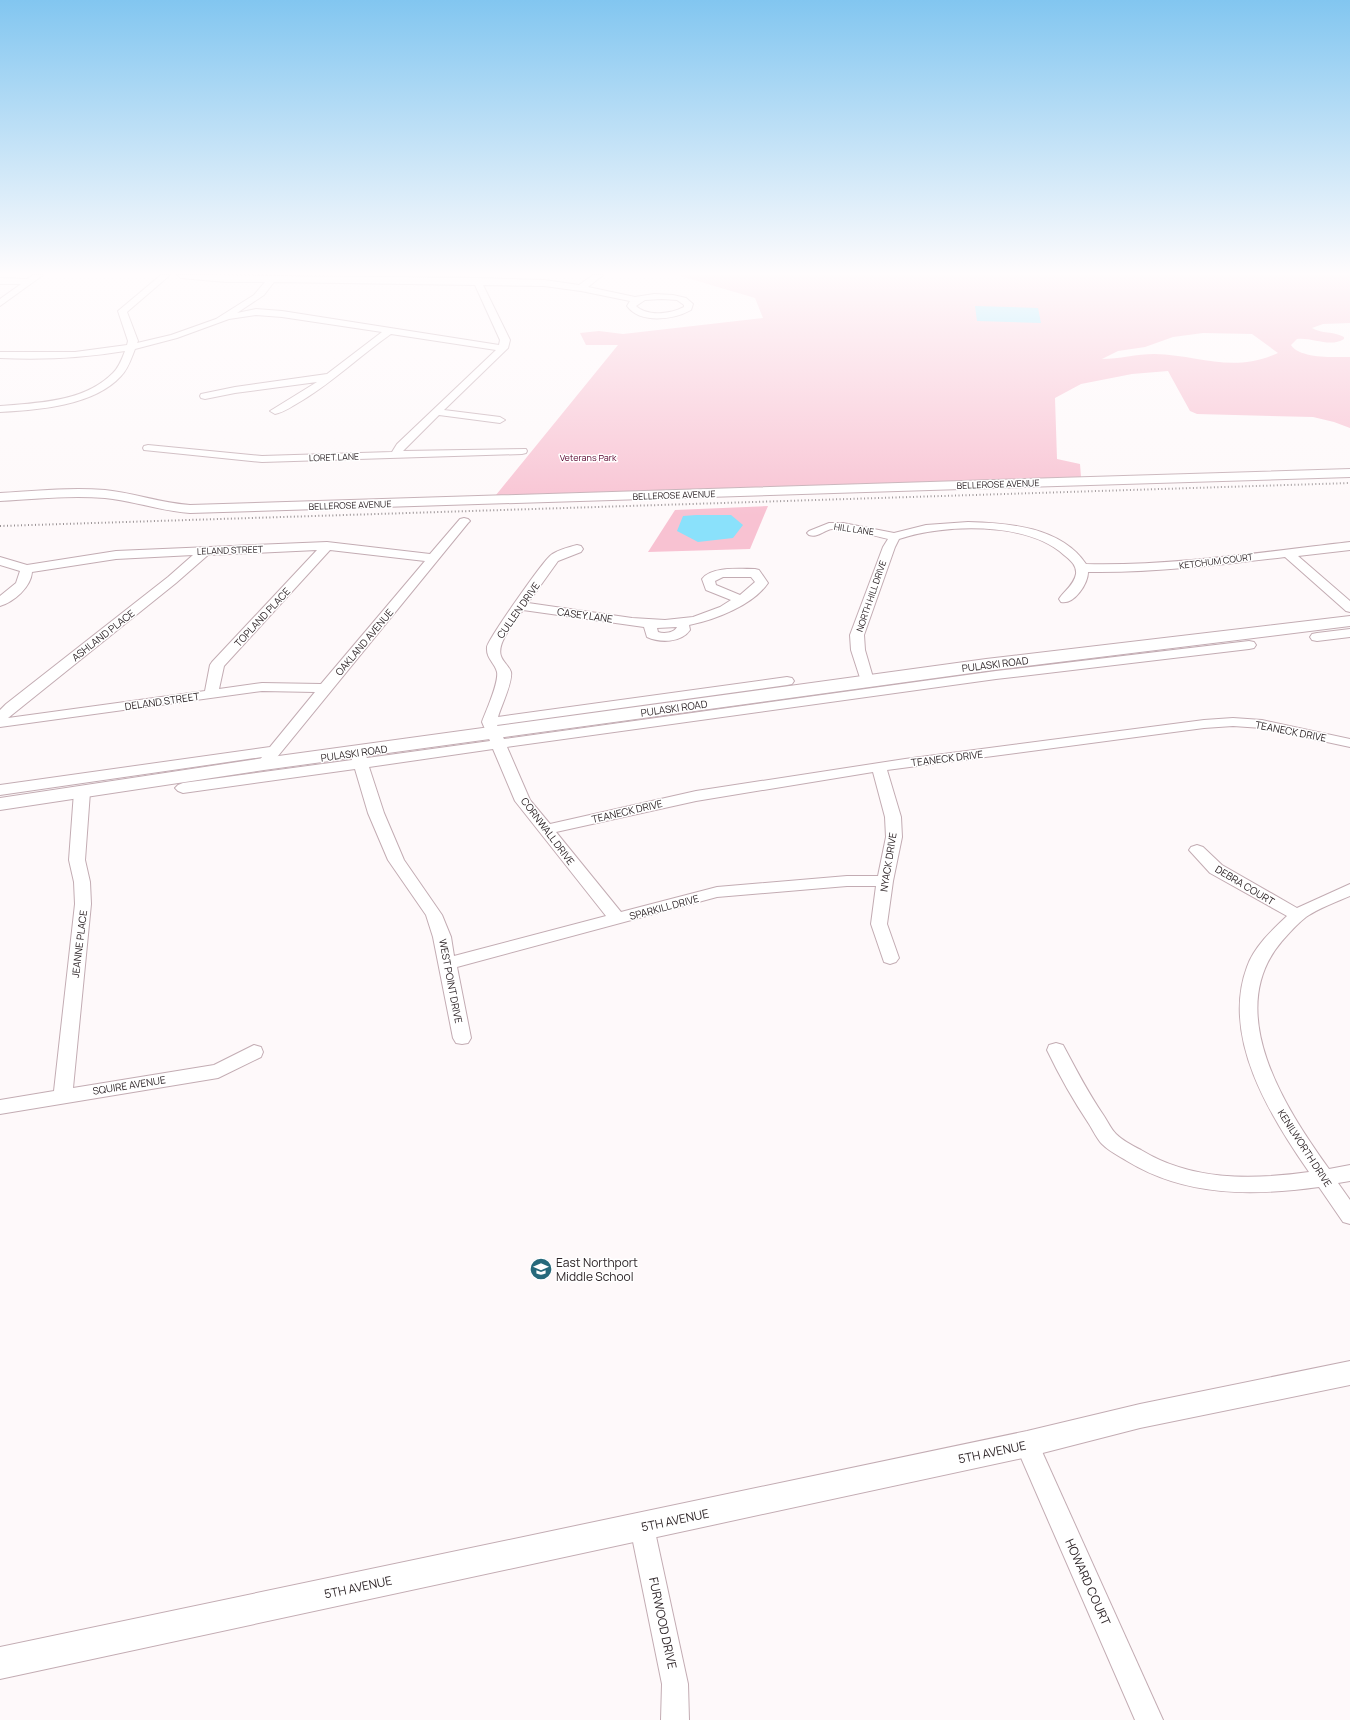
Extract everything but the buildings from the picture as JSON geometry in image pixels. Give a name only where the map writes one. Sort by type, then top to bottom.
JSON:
[{"type":"main road","name":"PULASKI ROAD","points":[[0,804],[82,792],[270,758],[359,758],[494,733],[867,681],[991,670],[1188,646],[1350,621]]},
{"type":"street","points":[[6,355],[47,357],[75,355]]},
{"type":"street","points":[[0,408],[58,402],[94,391],[107,384],[117,374],[128,355]]},
{"type":"street","points":[[275,411],[293,403],[358,355]]},
{"type":"street","points":[[395,454],[496,355]]},
{"type":"street","points":[[205,396],[226,390],[292,384],[330,376]]},
{"type":"street","points":[[437,412],[500,420]]},
{"type":"street","name":"LORET LANE","points":[[148,448],[251,459],[522,451]]},
{"type":"street","name":"BELLEROSE AVENUE","points":[[0,497],[103,494],[123,496],[171,509],[190,510],[1350,473]]},
{"type":"street","name":"OAKLAND AVENUE","points":[[270,758],[325,688],[464,521]]},
{"type":"street","name":"HILL LANE","points":[[813,533],[829,526],[843,526],[895,537]]},
{"type":"street","points":[[895,537],[910,531],[931,528],[980,526],[1022,531],[1052,541],[1070,553],[1082,568],[1082,575],[1077,587],[1065,600]]},
{"type":"street","name":"NORTH HILL DRIVE","points":[[867,681],[858,650],[857,636],[889,547],[895,537]]},
{"type":"street","name":"LELAND STREET","points":[[26,569],[116,555],[327,546],[434,558]]},
{"type":"street","name":"TOPLAND PLACE","points":[[211,694],[217,665],[327,546]]},
{"type":"street","name":"KETCHUM COURT","points":[[1082,568],[1126,569],[1166,567],[1350,546]]},
{"type":"street","name":"CULLEN DRIVE","points":[[494,733],[504,672],[494,656],[494,646],[500,634],[519,606],[554,558],[577,549]]},
{"type":"street","name":"ASHLAND PLACE","points":[[0,718],[172,580],[205,551]]},
{"type":"street","points":[[1288,553],[1350,608]]},
{"type":"street","points":[[0,561],[26,569],[26,576],[23,584],[0,602]]},
{"type":"street","name":"CASEY LANE","points":[[519,606],[650,624],[652,634],[670,637],[683,630],[683,623],[704,618],[726,609],[740,600]]},
{"type":"street","points":[[1317,637],[1350,633]]},
{"type":"street","points":[[1188,646],[1250,645]]},
{"type":"street","points":[[494,733],[991,670]]},
{"type":"street","points":[[494,733],[787,681]]},
{"type":"street","name":"DELAND STREET","points":[[0,723],[262,687],[325,688]]},
{"type":"street","name":"TEANECK DRIVE","points":[[546,830],[696,796],[879,767],[1204,724],[1233,722],[1262,724],[1350,743]]},
{"type":"street","name":"CORNWALL DRIVE","points":[[494,733],[523,801],[618,919]]},
{"type":"street","points":[[0,790],[270,758]]},
{"type":"street","points":[[183,788],[359,758]]},
{"type":"street","name":"WEST POINT DRIVE","points":[[359,758],[376,813],[396,860],[434,915],[442,937],[448,963],[462,1038]]},
{"type":"street","name":"NYACK DRIVE","points":[[879,767],[893,817],[894,837],[885,881],[879,924],[890,958]]},
{"type":"street","name":"JEANNE PLACE","points":[[63,1096],[84,904],[82,882],[77,860],[82,792]]},
{"type":"street","name":"DEBRA COURT","points":[[1196,850],[1216,869],[1297,916]]},
{"type":"street","name":"SPARKILL DRIVE","points":[[448,963],[717,892],[847,881],[885,881]]},
{"type":"street","name":"KENILWORTH DRIVE","points":[[1350,889],[1297,916],[1274,940],[1256,966],[1248,994],[1248,1021],[1255,1051],[1284,1119],[1350,1216]]},
{"type":"street","points":[[1056,1050],[1073,1084],[1110,1139],[1140,1162],[1170,1175],[1213,1184],[1267,1184],[1324,1179],[1350,1173]]},
{"type":"street","name":"SQUIRE AVENUE","points":[[0,1107],[218,1071],[254,1052]]},
{"type":"street","name":"5TH AVENUE","points":[[0,1663],[1027,1444],[1140,1416],[1350,1373]]},
{"type":"street","name":"HOWARD COURT","points":[[1027,1444],[1149,1720]]},
{"type":"street","name":"FURWOOD DRIVE","points":[[642,1527],[675,1684],[675,1720]]},
{"type":"green space","name":"Veterans Park","points":[[610,355],[1109,355],[1102,359],[1139,355],[1173,355],[1231,363],[1261,359],[1272,355],[1350,357],[1350,428],[1313,417],[1197,414],[1190,411],[1168,371],[1132,374],[1081,384],[1055,398],[1057,459],[1080,464],[1081,477],[496,495]]},
{"type":"green space","points":[[768,506],[750,549],[648,552],[675,510]]},
{"type":"water","points":[[731,515],[743,525],[733,538],[698,542],[677,531],[683,516]]},
{"type":"railway","points":[[0,526],[1350,483]]},
{"type":"place","name":"East Northport Middle School","points":[[541,1269]]}]
